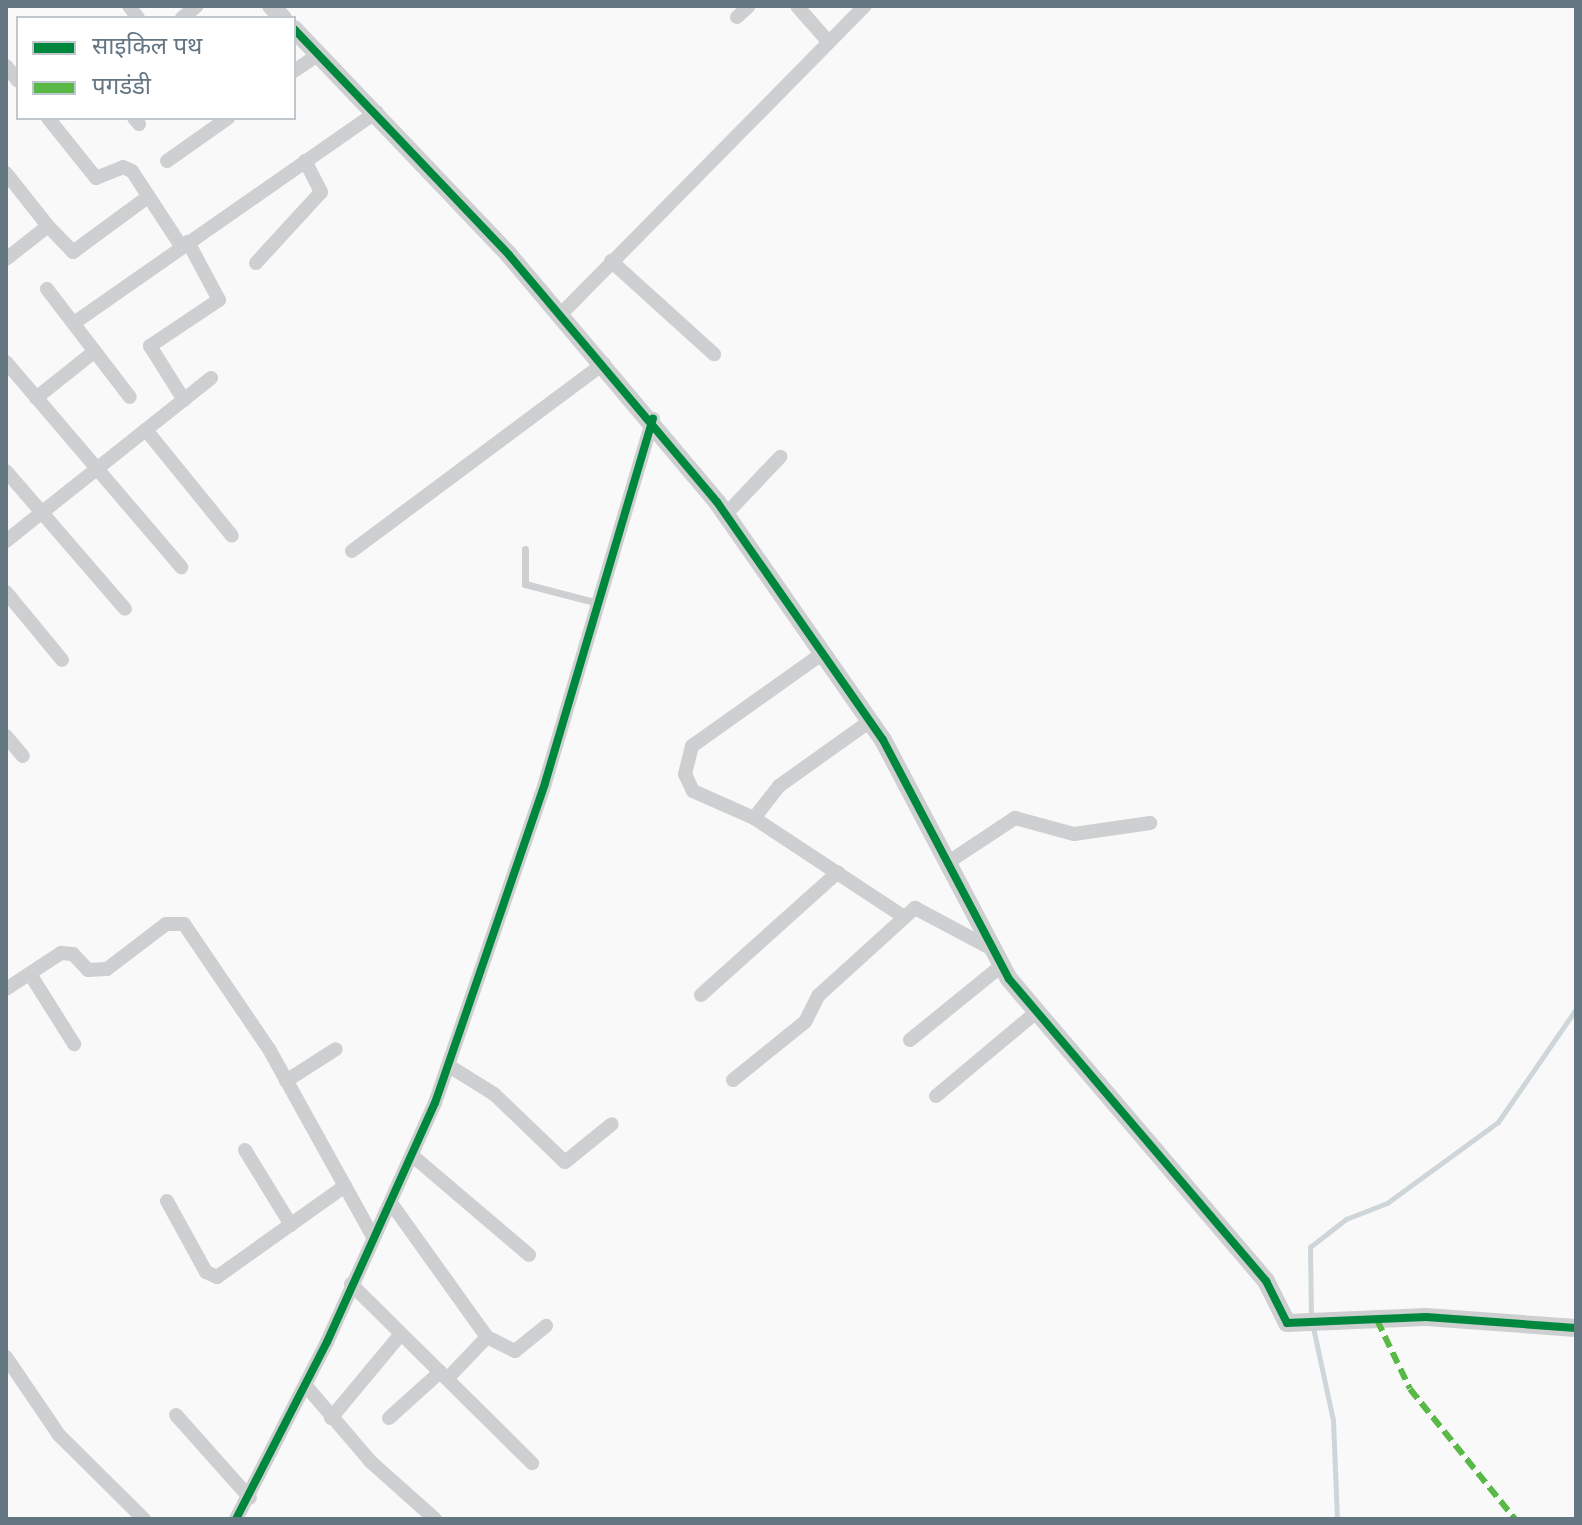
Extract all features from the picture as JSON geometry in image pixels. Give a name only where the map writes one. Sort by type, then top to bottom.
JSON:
[{"type":"street","points":[[737,17],[749,6]]},
{"type":"street","points":[[797,6],[827,40]]},
{"type":"street","points":[[561,314],[827,40],[865,6]]},
{"type":"street","points":[[296,31],[377,112],[561,314],[653,419],[726,514],[870,721],[950,861],[1001,966],[1034,1014],[1259,1273],[1287,1323],[1300,1326],[1471,1318],[1576,1328]]},
{"type":"street","points":[[296,70],[319,54]]},
{"type":"street","points":[[74,323],[377,112]]},
{"type":"street","points":[[53,120],[96,178],[128,168],[184,244],[219,300],[150,346],[184,400]]},
{"type":"street","points":[[167,161],[225,120]]},
{"type":"street","points":[[256,263],[321,192],[305,161]]},
{"type":"street","points":[[6,173],[73,252],[148,197]]},
{"type":"street","points":[[6,259],[48,226]]},
{"type":"street","points":[[611,261],[714,354]]},
{"type":"street","points":[[47,289],[130,397]]},
{"type":"street","points":[[36,398],[95,351]]},
{"type":"street","points":[[6,362],[181,567]]},
{"type":"street","points":[[352,551],[604,363]]},
{"type":"street","points":[[6,541],[211,378]]},
{"type":"street","points":[[236,1519],[250,1498],[306,1386],[373,1237],[414,1157],[449,1066],[599,604],[653,419]]},
{"type":"street","points":[[146,430],[232,536]]},
{"type":"street","points":[[726,514],[780,457]]},
{"type":"street","points":[[6,471],[125,609]]},
{"type":"street","points":[[6,592],[62,660]]},
{"type":"street","points":[[823,653],[686,754],[693,791],[754,818],[904,917]]},
{"type":"street","points":[[754,818],[779,786],[870,721]]},
{"type":"street","points":[[6,736],[23,756]]},
{"type":"street","points":[[950,861],[1015,818],[1074,834],[1150,823]]},
{"type":"street","points":[[701,995],[838,872]]},
{"type":"street","points":[[733,1080],[805,1022],[819,995],[904,917],[923,908],[992,949]]},
{"type":"street","points":[[6,989],[67,953],[88,970],[107,969],[166,924],[184,924],[286,1081],[373,1237]]},
{"type":"street","points":[[910,1040],[1001,966]]},
{"type":"street","points":[[30,974],[74,1044]]},
{"type":"street","points":[[936,1096],[1034,1014]]},
{"type":"street","points":[[286,1081],[336,1049]]},
{"type":"street","points":[[449,1066],[494,1094],[565,1162],[612,1124]]},
{"type":"street","points":[[245,1150],[291,1225]]},
{"type":"street","points":[[414,1157],[529,1255]]},
{"type":"street","points":[[167,1201],[206,1272],[217,1277],[345,1186]]},
{"type":"street","points":[[391,1203],[487,1337],[515,1351],[546,1326]]},
{"type":"street","points":[[351,1284],[532,1463]]},
{"type":"street","points":[[331,1418],[401,1334]]},
{"type":"street","points":[[389,1418],[487,1337]]},
{"type":"street","points":[[6,1357],[59,1435],[144,1519]]},
{"type":"street","points":[[306,1386],[331,1418],[435,1519]]},
{"type":"street","points":[[176,1415],[250,1498]]},
{"type":"lane","points":[[525,549],[525,584],[599,604]]},
{"type":"waterway","points":[[1311,1317],[1310,1247],[1346,1219],[1387,1203],[1498,1122],[1576,1009]]},
{"type":"waterway","points":[[1313,1327],[1333,1420],[1337,1519]]},
{"type":"marked path","points":[[1377,1320],[1410,1389],[1515,1519]]},
{"type":"cycle path","points":[[296,31],[509,255],[717,502],[883,740],[1009,979],[1266,1281],[1287,1323],[1426,1317],[1576,1328]]},
{"type":"cycle path","points":[[236,1519],[327,1342],[435,1103],[545,783],[653,419]]}]
